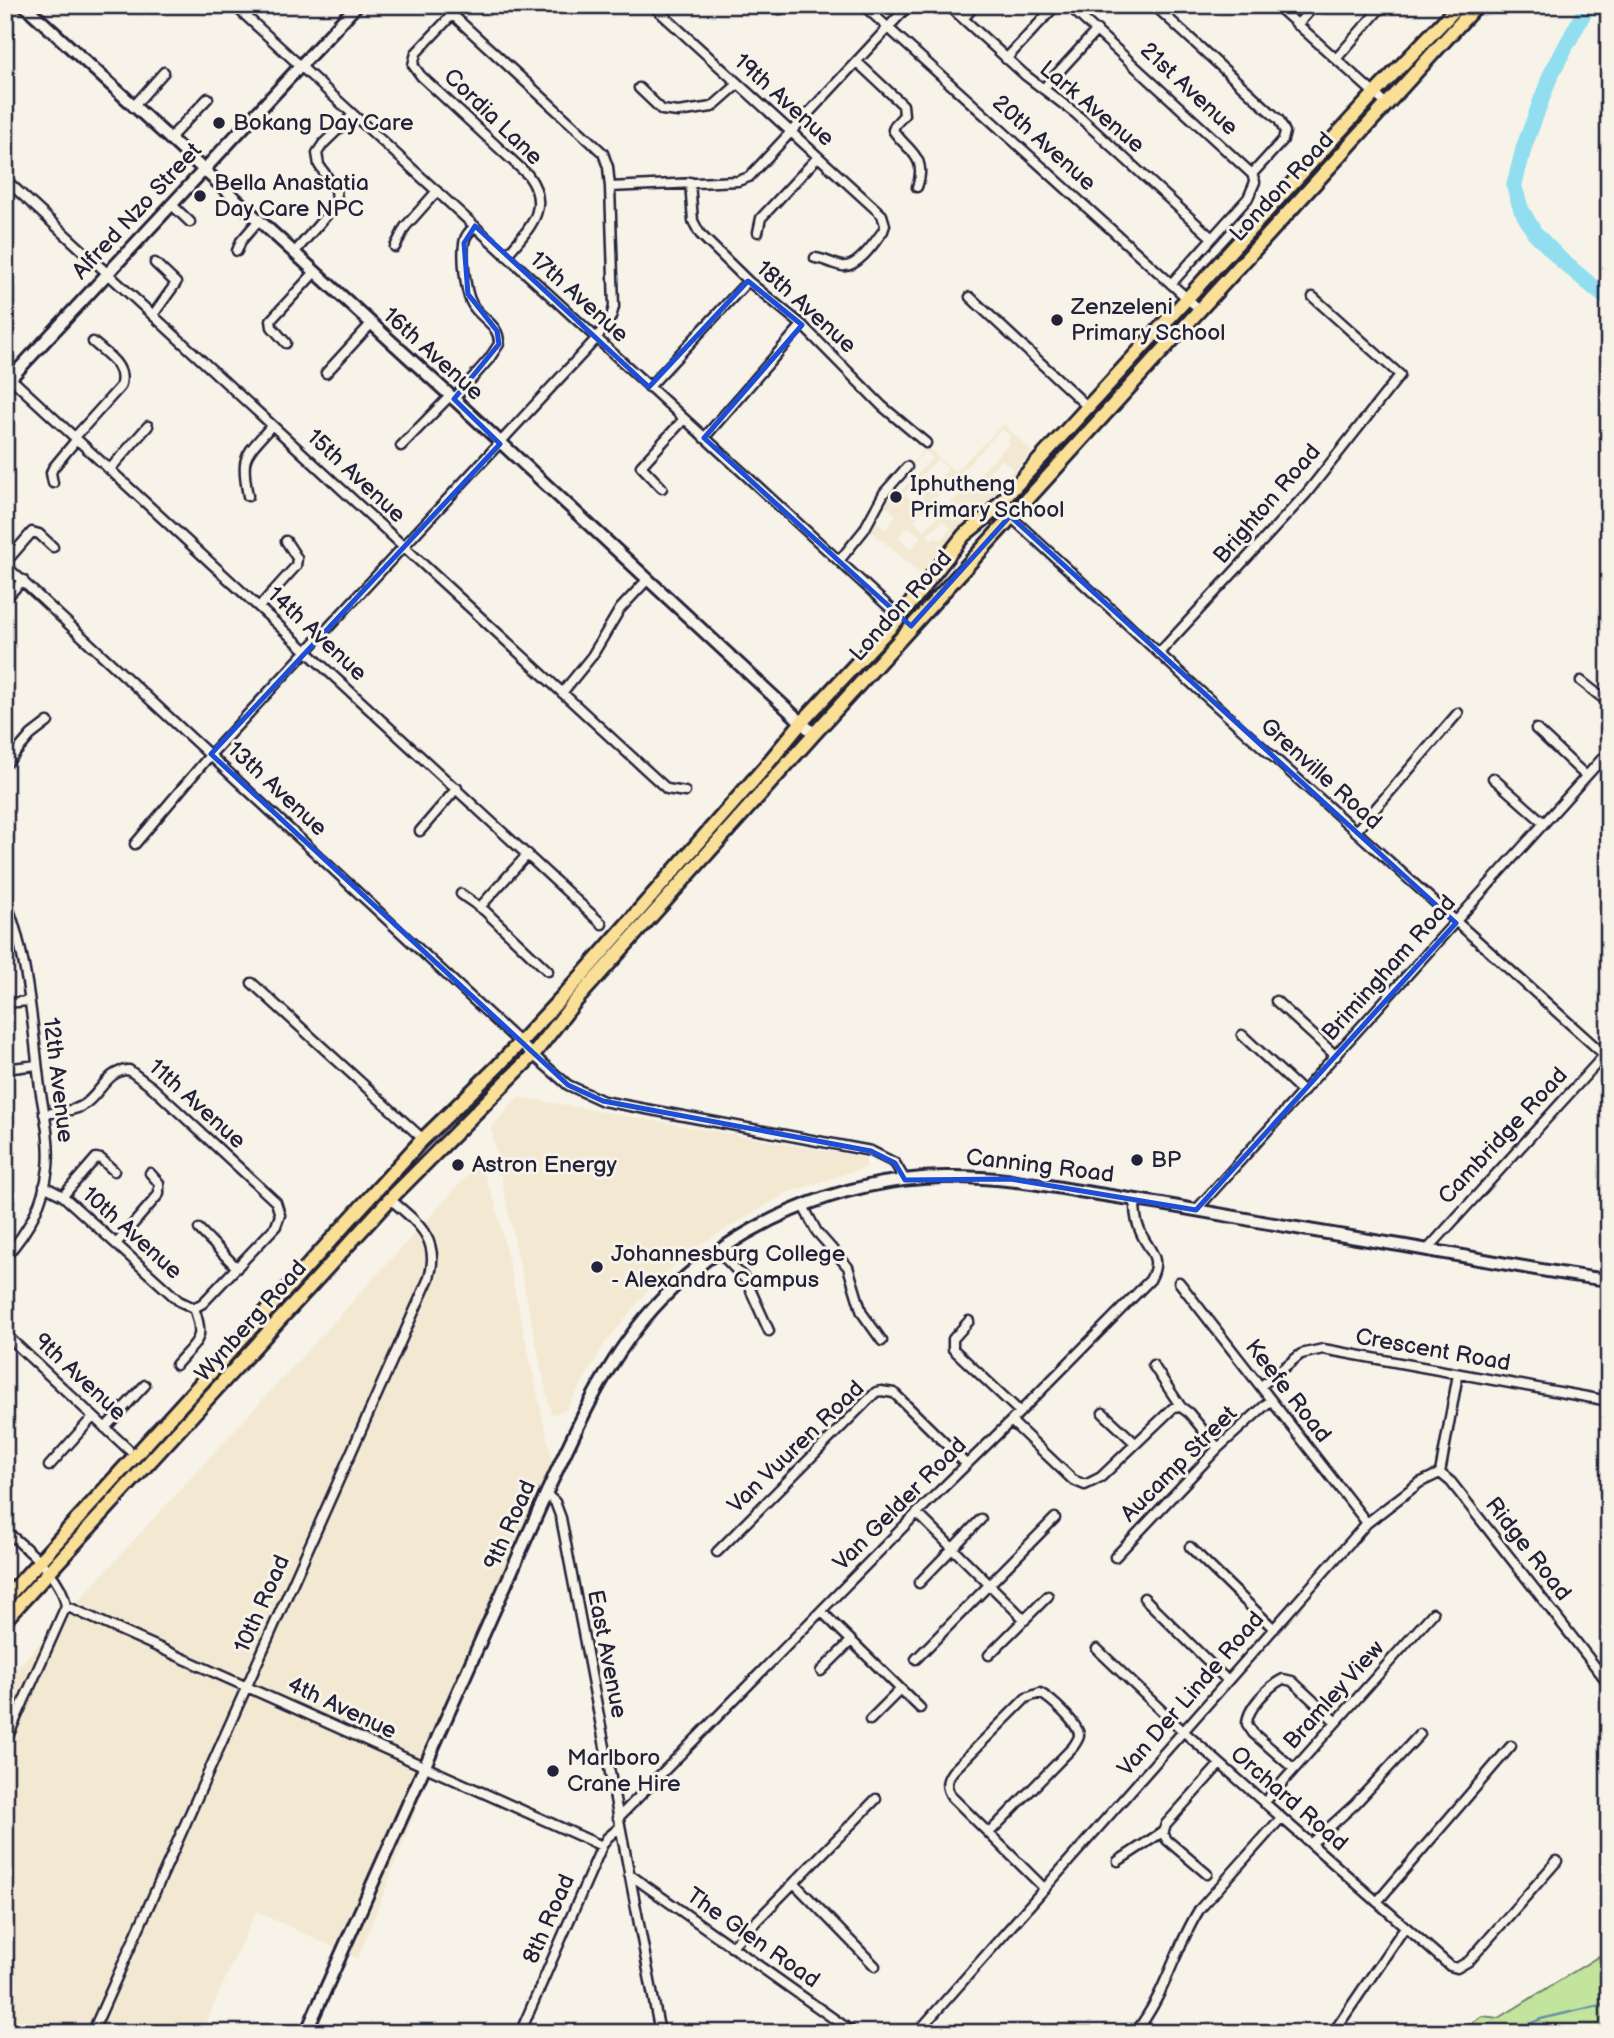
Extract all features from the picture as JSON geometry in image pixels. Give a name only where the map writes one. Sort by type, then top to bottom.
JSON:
[{"type":"main road","name":"16th Avenue","points":[[24,5],[814,734]]},
{"type":"main road","name":"Alfred Nzo Street","points":[[7,379],[357,5]]},
{"type":"main road","name":"London Road","points":[[521,1043],[801,723],[900,617],[964,535],[989,515],[1089,408],[1374,94],[1459,5]]},
{"type":"main road","name":"London Road","points":[[533,1055],[587,988],[814,734],[1477,5]]},
{"type":"main road","name":"Wynberg Road","points":[[5,1599],[423,1139],[521,1043]]},
{"type":"main road","name":"Wynberg Road","points":[[5,1620],[390,1199],[533,1055]]},
{"type":"main road","name":"Canning Road","points":[[905,1180],[990,1178],[1135,1199],[1609,1280]]},
{"type":"main road","name":"9th Road","points":[[306,2033],[546,1494],[586,1409],[624,1345],[660,1301],[696,1268],[778,1215],[851,1191],[905,1180]]},
{"type":"street","name":"17th Avenue","points":[[234,5],[900,617]]},
{"type":"street","points":[[135,844],[212,754],[596,339],[611,317],[614,307],[610,187],[607,162],[600,149],[442,5]]},
{"type":"street","name":"19th Avenue","points":[[652,5],[882,215],[885,225],[882,233],[851,265],[815,258]]},
{"type":"street","points":[[765,5],[780,9],[794,5]]},
{"type":"street","name":"20th Avenue","points":[[863,5],[1199,309]]},
{"type":"street","points":[[610,187],[746,179],[909,5]]},
{"type":"street","name":"Lark Avenue","points":[[947,5],[1006,59],[1075,113],[1212,238]]},
{"type":"street","points":[[964,19],[975,5]]},
{"type":"street","points":[[1006,59],[1056,5]]},
{"type":"street","name":"21st Avenue","points":[[1068,5],[1252,174]]},
{"type":"street","points":[[1154,5],[1283,125],[1285,132],[1283,140],[1252,174],[1255,182],[1251,194],[1171,284]]},
{"type":"street","points":[[1276,5],[1386,104]]},
{"type":"street","points":[[1297,25],[1315,5]]},
{"type":"street","points":[[1336,59],[1382,5]]},
{"type":"street","name":"Cordia Lane","points":[[453,15],[416,53],[413,65],[421,76],[528,174],[536,188],[538,208],[535,220],[506,256]]},
{"type":"street","points":[[1043,89],[1097,30]]},
{"type":"street","points":[[857,62],[904,107],[904,114],[893,130],[920,164],[922,173],[917,187]]},
{"type":"street","points":[[133,107],[164,72]]},
{"type":"street","points":[[639,88],[662,110],[678,112],[712,107],[738,84]]},
{"type":"street","points":[[169,139],[208,98]]},
{"type":"street","points":[[293,253],[335,204],[336,190],[319,165],[317,153],[353,116]]},
{"type":"street","points":[[758,232],[761,218],[818,157]]},
{"type":"street","name":"15th Avenue","points":[[5,179],[667,789],[685,792]]},
{"type":"street","name":"18th Avenue","points":[[690,182],[694,225],[748,281],[802,325],[882,406],[926,443]]},
{"type":"street","points":[[395,247],[400,233],[437,191]]},
{"type":"street","points":[[171,204],[190,222]]},
{"type":"street","points":[[237,251],[241,241],[259,220]]},
{"type":"street","points":[[401,446],[452,398],[489,359],[499,344],[497,331],[473,306],[468,294],[464,243],[475,226]]},
{"type":"street","points":[[153,315],[176,284],[155,263]]},
{"type":"street","points":[[286,342],[272,327],[271,320],[315,272]]},
{"type":"street","points":[[649,387],[748,281]]},
{"type":"street","name":"Brighton Road","points":[[1159,653],[1306,494],[1400,375],[1313,296]]},
{"type":"street","points":[[970,297],[1089,408]]},
{"type":"street","points":[[326,373],[370,325]]},
{"type":"street","points":[[704,438],[802,325]]},
{"type":"street","points":[[53,484],[52,470],[120,387],[122,380],[121,369],[93,342]]},
{"type":"street","name":"14th Avenue","points":[[7,379],[76,438],[602,924]]},
{"type":"street","points":[[662,488],[641,466],[684,419]]},
{"type":"street","points":[[248,496],[244,461],[272,425]]},
{"type":"street","points":[[110,470],[148,426]]},
{"type":"street","points":[[839,561],[864,530],[884,493],[907,467]]},
{"type":"street","name":"Grenville Road","points":[[1010,516],[1456,923],[1607,1055]]},
{"type":"street","points":[[5,564],[32,532],[39,534],[53,547]]},
{"type":"street","points":[[260,607],[298,561],[294,550],[286,541]]},
{"type":"street","name":"13th Avenue","points":[[5,564],[533,1055]]},
{"type":"street","points":[[5,599],[23,580]]},
{"type":"street","points":[[562,693],[592,656],[620,609],[647,580]]},
{"type":"street","points":[[1581,681],[1609,703]]},
{"type":"street","points":[[1356,831],[1458,713]]},
{"type":"street","points":[[7,759],[48,722]]},
{"type":"street","points":[[1536,729],[1586,776]]},
{"type":"street","name":"Brimingham Road","points":[[1196,1210],[1609,751]]},
{"type":"street","points":[[1493,778],[1544,823]]},
{"type":"street","points":[[420,831],[457,788]]},
{"type":"street","points":[[480,906],[527,854]]},
{"type":"street","points":[[461,894],[480,906],[548,971]]},
{"type":"street","name":"12th Avenue","points":[[5,900],[15,924],[29,1001],[49,1157],[44,1186],[30,1226],[5,1257]]},
{"type":"street","points":[[252,983],[423,1139]]},
{"type":"street","points":[[5,1003],[29,1001]]},
{"type":"street","points":[[1276,1001],[1336,1056]]},
{"type":"street","points":[[1242,1035],[1303,1092]]},
{"type":"street","points":[[533,1055],[568,1085],[603,1101],[871,1151],[895,1164],[905,1180]]},
{"type":"street","name":"Cambridge Road","points":[[1427,1250],[1607,1055]]},
{"type":"street","points":[[5,1069],[37,1065]]},
{"type":"street","name":"11th Avenue","points":[[44,1114],[82,1106],[119,1071],[129,1070],[153,1088],[276,1202],[280,1218],[276,1226],[237,1268]]},
{"type":"street","points":[[63,1196],[96,1158],[114,1171]]},
{"type":"street","points":[[116,1244],[159,1194],[159,1183],[150,1173]]},
{"type":"street","name":"10th Avenue","points":[[44,1186],[63,1196],[179,1301],[194,1308]]},
{"type":"street","name":"10th Road","points":[[92,2033],[431,1269],[432,1252],[427,1236],[413,1219],[390,1199]]},
{"type":"street","name":"Van Gelder Road","points":[[619,1822],[916,1513],[1020,1412],[1152,1276],[1156,1259],[1139,1227],[1135,1199]]},
{"type":"street","points":[[803,1206],[817,1232],[848,1267],[862,1313],[882,1341]]},
{"type":"street","points":[[176,1364],[200,1336],[200,1325],[194,1308],[203,1303],[237,1268],[199,1229]]},
{"type":"street","points":[[719,1252],[746,1280],[769,1331]]},
{"type":"street","name":"Keefe Road","points":[[1178,1282],[1367,1523]]},
{"type":"street","points":[[969,1321],[953,1339],[953,1349],[1020,1412]]},
{"type":"street","name":"9th Avenue","points":[[5,1334],[128,1449]]},
{"type":"street","name":"Crescent Road","points":[[1261,1386],[1293,1360],[1314,1350],[1329,1350],[1609,1401]]},
{"type":"street","points":[[1153,1365],[1181,1407],[1218,1448]]},
{"type":"street","points":[[1440,1473],[1458,1374]]},
{"type":"street","points":[[105,1427],[145,1385]]},
{"type":"street","name":"Van Vuuren Road","points":[[717,1552],[876,1392],[894,1393],[965,1464]]},
{"type":"street","name":"Aucamp Street","points":[[1115,1557],[1218,1448],[1271,1400]]},
{"type":"street","points":[[1011,1421],[1073,1480],[1085,1485],[1101,1477],[1167,1411],[1181,1407]]},
{"type":"street","points":[[1103,1413],[1135,1443]]},
{"type":"street","points":[[49,1466],[93,1417]]},
{"type":"street","name":"Van Der Linde Road","points":[[917,2033],[1367,1523],[1419,1483],[1440,1473]]},
{"type":"street","name":"Ridge Road","points":[[1440,1473],[1451,1482],[1609,1684]]},
{"type":"street","name":"East Avenue","points":[[546,1494],[555,1502],[561,1518],[660,2033]]},
{"type":"street","points":[[916,1513],[1025,1620]]},
{"type":"street","points":[[919,1583],[981,1518]]},
{"type":"street","points":[[916,1659],[1055,1518]]},
{"type":"street","points":[[5,1530],[49,1572],[65,1598],[66,1606],[5,1743]]},
{"type":"street","points":[[1190,1547],[1273,1629]]},
{"type":"street","points":[[989,1655],[1048,1596]]},
{"type":"street","points":[[1144,1598],[1227,1680]]},
{"type":"street","name":"4th Avenue","points":[[66,1606],[602,1846]]},
{"type":"street","points":[[821,1611],[920,1708]]},
{"type":"street","name":"Bramley View","points":[[1264,1803],[1433,1613]]},
{"type":"street","points":[[821,1671],[851,1641]]},
{"type":"street","name":"Orchard Road","points":[[1097,1649],[1183,1731],[1446,1964],[1454,1968],[1469,1961],[1557,1861]]},
{"type":"street","points":[[1294,1769],[1253,1733],[1247,1724],[1248,1715],[1275,1684],[1283,1679],[1292,1681],[1336,1722]]},
{"type":"street","points":[[870,1720],[900,1690]]},
{"type":"street","points":[[989,1833],[1073,1747],[1079,1737],[1071,1721],[1040,1693],[1026,1698],[948,1776],[946,1787],[952,1797],[1045,1889]]},
{"type":"street","points":[[1311,1844],[1354,1804],[1420,1734]]},
{"type":"street","points":[[1377,1902],[1511,1746]]},
{"type":"street","points":[[1118,1861],[1164,1831],[1167,1824],[1220,1764]]},
{"type":"street","points":[[731,1947],[876,1799]]},
{"type":"street","points":[[1135,2033],[1160,1997],[1199,1910],[1282,1818]]},
{"type":"street","name":"8th Road","points":[[520,2033],[602,1846],[619,1822]]},
{"type":"street","points":[[1164,1831],[1167,1840],[1208,1874]]},
{"type":"street","name":"The Glen Road","points":[[629,1874],[854,2033]]},
{"type":"street","points":[[795,1884],[876,1966]]},
{"type":"street","points":[[1333,2033],[1405,1927]]},
{"type":"highlighted area","points":[[475,226],[649,387],[748,281],[802,325],[704,438],[839,561],[911,626],[1010,516],[1456,923],[1196,1210],[1010,1179],[905,1180],[895,1163],[871,1151],[603,1101],[568,1085],[211,754],[500,444],[454,399],[499,344],[497,331],[468,294],[464,243]]},
{"type":"shaded area","name":"Iphutheng Primary School","points":[[1004,424],[1032,452],[923,576],[867,527],[892,484],[927,447],[955,471]],"holes":[[[1002,429],[1011,436],[1008,440],[1010,443],[924,530],[914,520],[939,494],[931,486],[914,503],[904,493],[938,459],[948,469],[935,483],[943,491]],[[925,451],[933,458],[900,492],[893,485]],[[1002,459],[1013,470],[992,491],[981,480]],[[885,506],[896,515],[886,529],[875,521]],[[943,521],[951,529],[940,541],[936,536],[932,540],[928,535]],[[908,526],[921,537],[911,549],[898,537]]]},
{"type":"shaded area","name":"Johannesburg College - Alexandra Campus","points":[[519,1097],[865,1158],[867,1167],[787,1193],[696,1247],[651,1286],[604,1345],[567,1409],[551,1415],[491,1128]]},
{"type":"shaded area","points":[[479,1163],[496,1205],[552,1460],[358,1959],[256,1911],[201,2033],[5,2033],[5,1681]]},
{"type":"green space","points":[[1609,1950],[1609,2033],[1457,2033],[1482,2016],[1499,2018]]},
{"type":"waterway","points":[[1588,5],[1551,74],[1524,147],[1514,186],[1521,209],[1534,232],[1562,261],[1609,300]]},
{"type":"waterway","points":[[1509,2033],[1541,2019],[1609,2003]]},
{"type":"place","name":"Bokang Day Care","points":[[219,123]]},
{"type":"place","name":"Bella Anastatia Day Care NPC","points":[[200,196]]},
{"type":"place","name":"Zenzeleni Primary School","points":[[1057,320]]},
{"type":"place","name":"Iphutheng Primary School","points":[[896,497]]},
{"type":"place","name":"BP","points":[[1137,1160]]},
{"type":"place","name":"Astron Energy","points":[[458,1165]]},
{"type":"place","name":"Johannesburg College - Alexandra Campus","points":[[597,1267]]},
{"type":"place","name":"Marlboro Crane Hire","points":[[553,1771]]}]
